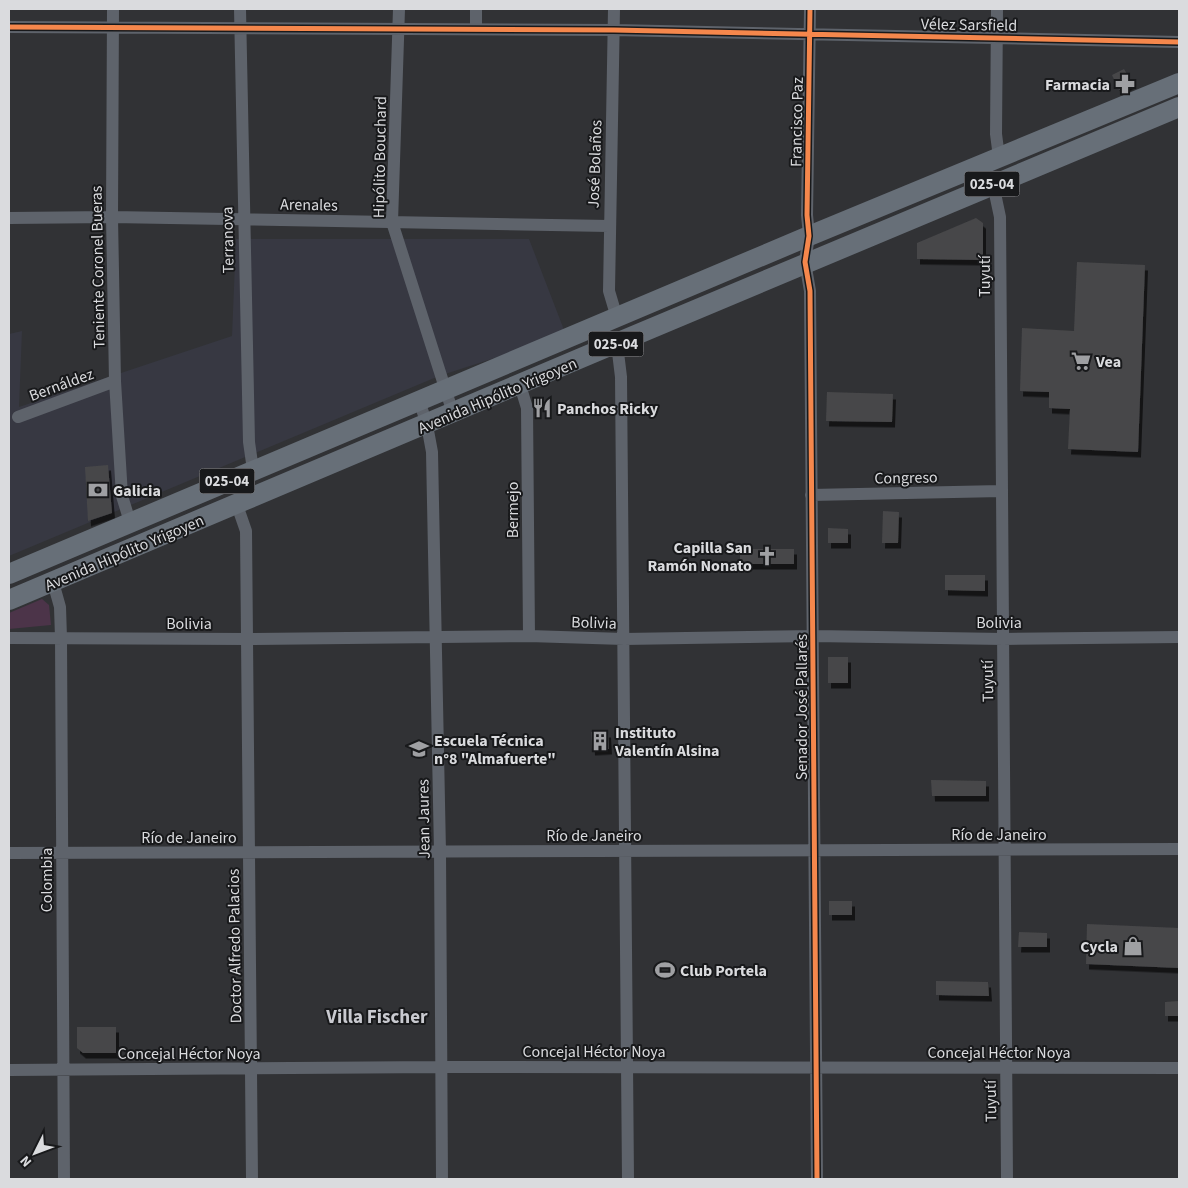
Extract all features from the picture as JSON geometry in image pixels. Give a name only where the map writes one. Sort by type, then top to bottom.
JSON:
[{"type":"main road","name":"Avenida Hipólito Yrigoyen","points":[[9,574],[445,388],[1179,83]]},
{"type":"main road","name":"Avenida Hipólito Yrigoyen","points":[[9,600],[427,425],[805,262],[1179,107]]},
{"type":"street","name":"Teniente Coronel Bueras","points":[[113,9],[112,217],[115,381],[122,496],[130,522]]},
{"type":"street","name":"Terranova","points":[[240,9],[249,442],[253,470]]},
{"type":"street","name":"Hipólito Bouchard","points":[[399,9],[392,222],[445,388]]},
{"type":"street","points":[[476,9],[476,29]]},
{"type":"street","name":"José Bolaños","points":[[614,9],[609,291],[617,318]]},
{"type":"street","name":"Francisco Paz","points":[[809,236],[807,215],[810,9]]},
{"type":"street","points":[[996,9],[996,134],[999,157]]},
{"type":"street","name":"Vélez Sarsfield","points":[[9,27],[614,30],[996,36],[1179,42]]},
{"type":"street","name":"Tuyutí","points":[[993,184],[1000,217],[1007,1179]]},
{"type":"street","name":"Arenales","points":[[9,218],[112,217],[609,226]]},
{"type":"street","name":"Senador José Pallarés","points":[[809,236],[805,262],[810,291],[817,1179]]},
{"type":"street","points":[[617,344],[621,377],[627,852],[628,1179]]},
{"type":"street","name":"Bernáldez","points":[[18,417],[115,381]]},
{"type":"street","name":"Bermejo","points":[[520,385],[527,408],[529,636]]},
{"type":"street","points":[[445,388],[453,413]]},
{"type":"street","name":"Jean Jaures","points":[[419,400],[427,425],[432,452],[440,852],[442,1179]]},
{"type":"street","name":"Congreso","points":[[811,495],[1001,491]]},
{"type":"street","name":"Doctor Alfredo Palacios","points":[[237,505],[246,531],[252,1179]]},
{"type":"street","name":"Colombia","points":[[53,582],[60,607],[61,638],[64,1179]]},
{"type":"street","name":"Bolivia","points":[[9,638],[248,639],[529,636],[624,639],[814,636],[1003,639],[1179,637]]},
{"type":"street","name":"Río de Janeiro","points":[[9,853],[1179,849]]},
{"type":"street","name":"Concejal Héctor Noya","points":[[9,1070],[440,1067],[1179,1068]]},
{"type":"shaded area","points":[[236,239],[529,239],[566,335],[439,376],[9,556],[9,334],[22,331],[19,407],[232,336]]},
{"type":"shaded area","points":[[42,599],[49,605],[51,625],[9,629],[9,613]]},
{"type":"building","points":[[1124,69],[1132,83],[1119,90],[1112,75]]},
{"type":"building","points":[[976,218],[983,223],[983,260],[917,259],[917,243]]},
{"type":"building","name":"Vea","points":[[1077,262],[1145,265],[1138,452],[1068,449],[1070,409],[1049,408],[1049,392],[1020,391],[1022,328],[1074,331]]},
{"type":"building","points":[[827,392],[893,394],[892,422],[826,421]]},
{"type":"building","name":"Galicia","points":[[108,465],[112,513],[88,521],[85,467]]},
{"type":"building","points":[[883,511],[899,512],[898,543],[882,543]]},
{"type":"building","points":[[828,528],[848,529],[848,543],[828,543]]},
{"type":"building","name":"Capilla San Ramón Nonato","points":[[740,549],[794,549],[794,564],[740,564]]},
{"type":"building","points":[[945,575],[985,575],[985,591],[945,590]]},
{"type":"building","points":[[828,657],[848,657],[848,683],[828,683]]},
{"type":"building","name":"Instituto Valentín Alsina","points":[[591,732],[608,732],[609,749],[592,750]]},
{"type":"building","points":[[931,780],[986,781],[986,796],[932,796]]},
{"type":"building","points":[[829,901],[852,901],[852,915],[829,915]]},
{"type":"building","name":"Cycla","points":[[1087,924],[1179,928],[1179,968],[1086,964]]},
{"type":"building","points":[[1019,932],[1047,933],[1047,947],[1018,947]]},
{"type":"building","points":[[936,981],[988,982],[989,996],[936,995]]},
{"type":"building","points":[[1179,1001],[1179,1016],[1165,1016],[1165,1002]]},
{"type":"building","points":[[77,1027],[116,1027],[116,1053],[83,1053],[77,1048]]},
{"type":"cycle path","points":[[810,9],[807,215],[809,236],[805,262],[810,291],[817,1179]]},
{"type":"cycle path","points":[[9,27],[614,30],[1179,42]]},
{"type":"place","name":"Farmacia","points":[[1125,84]]},
{"type":"place","name":"Vea","points":[[1081,361]]},
{"type":"place","name":"Panchos Ricky","points":[[542,408]]},
{"type":"place","name":"Galicia","points":[[98,490]]},
{"type":"place","name":"Capilla San Ramón Nonato","points":[[767,556]]},
{"type":"place","name":"Instituto Valentín Alsina","points":[[600,741]]},
{"type":"place","name":"Escuela Técnica n°8 \"Almafuerte\"","points":[[419,749]]},
{"type":"place","name":"Cycla","points":[[1133,946]]},
{"type":"place","name":"Club Portela","points":[[665,970]]},
{"type":"district","name":"Villa Fischer","points":[[377,1016]]}]
